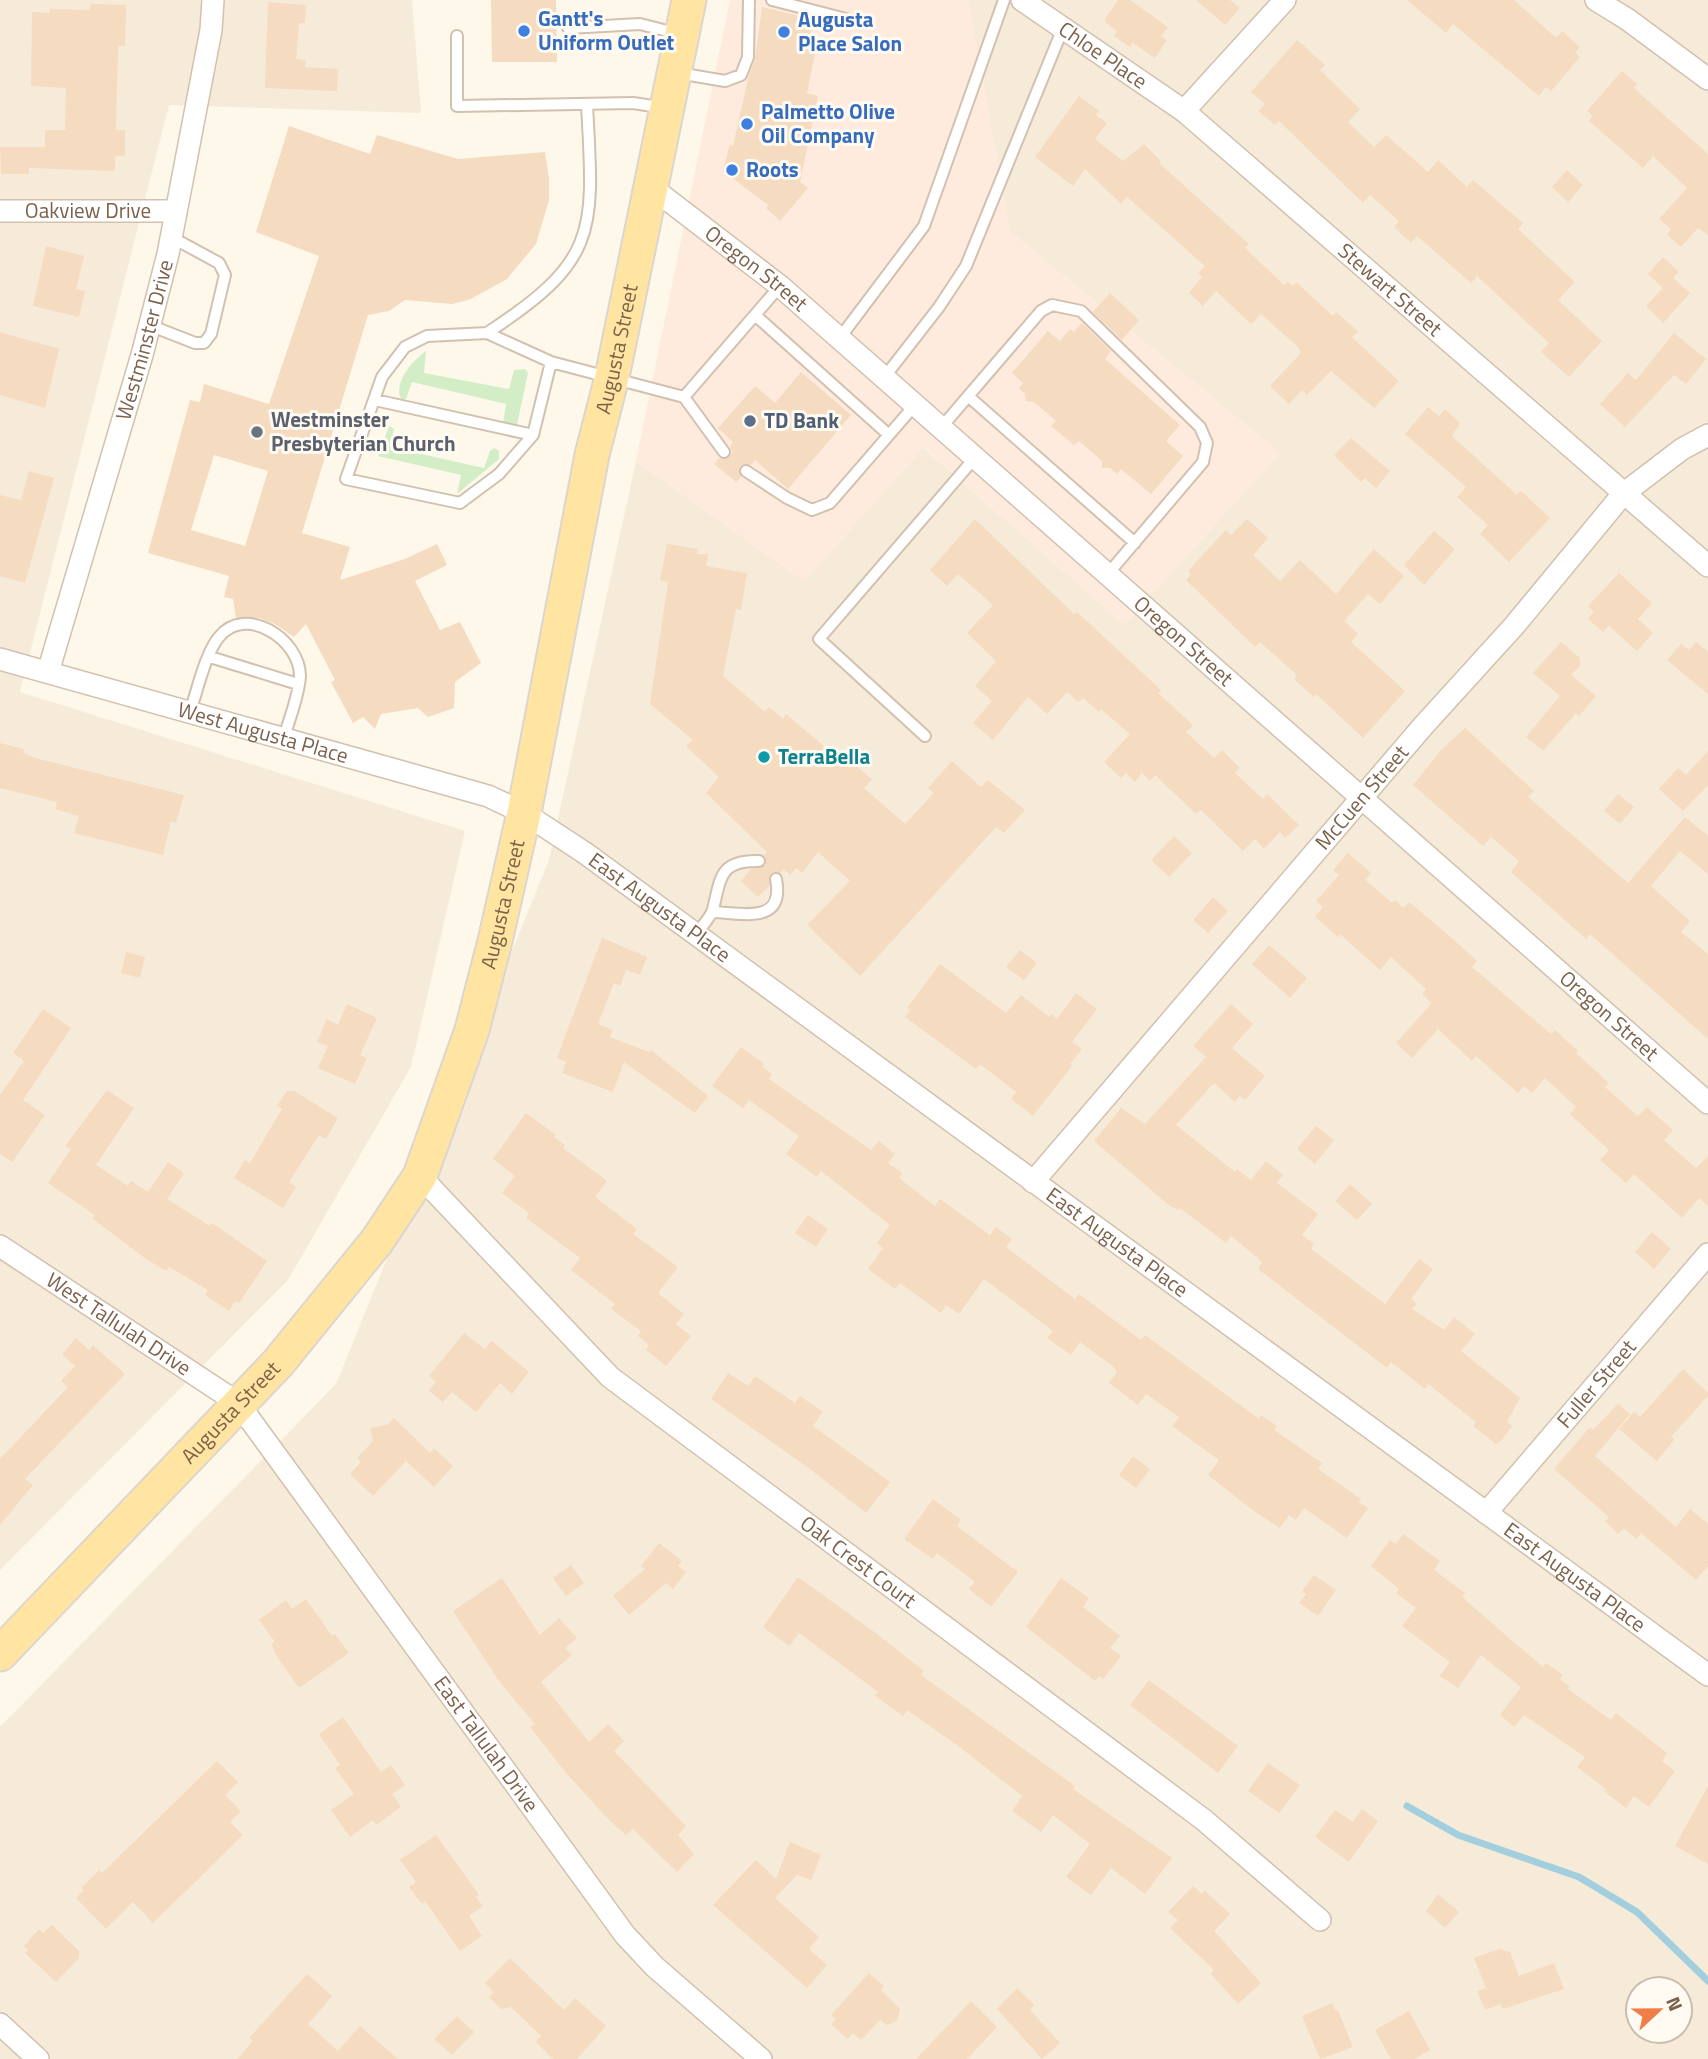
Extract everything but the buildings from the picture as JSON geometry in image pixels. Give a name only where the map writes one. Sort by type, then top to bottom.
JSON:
[{"type":"main road","name":"Augusta Street","points":[[0,1654],[278,1363],[377,1241],[420,1176],[472,1030],[524,813],[592,455],[612,377],[689,0]]},
{"type":"street","name":"Westminster Drive","points":[[48,671],[149,325],[171,237],[211,30],[213,0]]},
{"type":"street","name":"Chloe Place","points":[[1022,0],[1184,111]]},
{"type":"street","points":[[1184,111],[1285,0]]},
{"type":"street","points":[[1596,0],[1627,19],[1708,79]]},
{"type":"street","name":"Stewart Street","points":[[1184,111],[1708,566]]},
{"type":"street","name":"Oregon Street","points":[[651,187],[780,286],[973,460],[1708,1103]]},
{"type":"street","name":"Oakview Drive","points":[[0,211],[176,211]]},
{"type":"street","name":"McCuen Street","points":[[1033,1182],[1361,798],[1514,626],[1623,494],[1682,449],[1708,435]]},
{"type":"street","name":"West Augusta Place","points":[[0,659],[488,796],[524,813]]},
{"type":"street","name":"East Augusta Place","points":[[524,813],[585,853],[694,936],[1708,1675]]},
{"type":"street","name":"Oak Crest Court","points":[[420,1176],[610,1377],[1204,1820],[1320,1920]]},
{"type":"street","name":"West Tallulah Drive","points":[[0,1246],[237,1403]]},
{"type":"street","name":"Fuller Street","points":[[1486,1513],[1708,1254]]},
{"type":"street","name":"East Tallulah Drive","points":[[237,1403],[625,1935],[655,1967],[761,2059]]},
{"type":"street","points":[[0,2024],[38,2059]]},
{"type":"lane","points":[[674,73],[725,81],[741,75],[748,57],[749,0]]},
{"type":"lane","points":[[772,0],[858,22]]},
{"type":"lane","points":[[839,339],[924,226],[1004,0]]},
{"type":"lane","points":[[568,28],[640,24],[682,34]]},
{"type":"lane","points":[[883,379],[939,307],[965,266],[1063,28]]},
{"type":"lane","points":[[457,36],[457,106],[637,103],[667,108]]},
{"type":"lane","points":[[487,333],[561,276],[583,239],[592,194],[587,105]]},
{"type":"lane","points":[[149,325],[195,343],[204,342],[211,334],[225,275],[219,263],[171,237]]},
{"type":"lane","points":[[684,397],[780,286]]},
{"type":"lane","points":[[940,429],[1041,311],[1052,305],[1081,311],[1200,427],[1208,443],[1203,463],[1107,576]]},
{"type":"lane","points":[[755,315],[889,435]]},
{"type":"lane","points":[[551,362],[533,435],[499,474],[460,503],[346,479],[382,377],[405,347],[428,337],[487,333],[551,362],[684,397],[724,452]]},
{"type":"lane","points":[[968,396],[1135,543]]},
{"type":"lane","points":[[375,400],[533,435]]},
{"type":"lane","points":[[746,471],[787,498],[812,509],[830,503],[914,406]]},
{"type":"lane","points":[[925,736],[819,639],[973,460]]},
{"type":"lane","points":[[190,712],[218,637],[232,626],[250,625],[270,630],[291,648],[300,675],[284,738]]},
{"type":"lane","points":[[210,657],[298,684]]},
{"type":"lane","points":[[694,936],[713,912],[716,886],[728,867],[744,860],[759,861]]},
{"type":"lane","points":[[713,912],[761,914],[772,907],[779,892],[776,878]]},
{"type":"shaded area","points":[[0,0],[412,0],[421,113],[169,105],[20,692],[465,831],[411,1067],[288,1280],[0,1570]]},
{"type":"shaded area","points":[[730,0],[968,0],[1010,232],[1280,453],[1124,625],[924,447],[804,582],[636,461]]},
{"type":"shaded area","points":[[968,0],[1708,0],[1708,2059],[0,2059],[0,1727],[336,1384],[549,860],[636,461],[804,581],[923,447],[1124,624],[1280,453],[1010,232]]},
{"type":"green space","points":[[426,351],[424,373],[509,389],[514,370],[525,369],[528,373],[517,425],[506,426],[503,423],[506,404],[412,382],[406,399],[401,399],[399,392],[402,379],[415,360]]},
{"type":"green space","points":[[389,426],[394,429],[390,447],[484,468],[490,451],[494,448],[499,451],[499,459],[457,494],[461,475],[378,456]]},
{"type":"waterway","points":[[1407,1806],[1458,1835],[1579,1877],[1637,1912],[1708,1981]]},
{"type":"place","name":"Gantt's Uniform Outlet","points":[[524,31]]},
{"type":"place","name":"Augusta Place Salon","points":[[784,32]]},
{"type":"place","name":"Palmetto Olive Oil Company","points":[[747,124]]},
{"type":"place","name":"Roots","points":[[732,170]]},
{"type":"place","name":"TD Bank","points":[[750,421]]},
{"type":"place","name":"Westminster Presbyterian Church","points":[[257,432]]},
{"type":"place","name":"TerraBella","points":[[764,757]]}]
